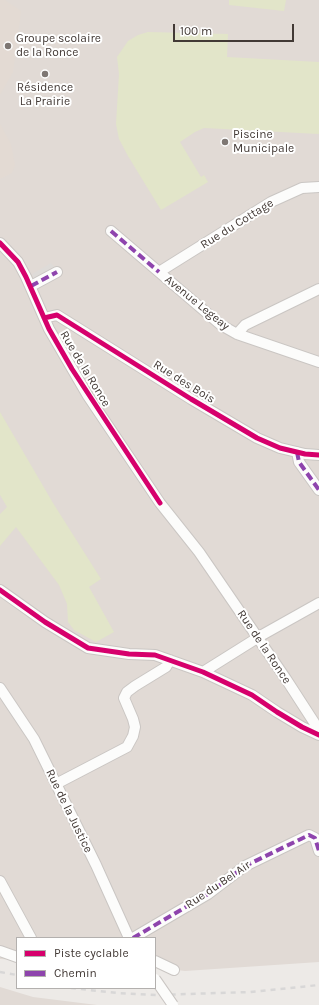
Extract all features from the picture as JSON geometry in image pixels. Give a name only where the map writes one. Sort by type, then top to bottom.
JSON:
[{"type":"street","name":"Rue du Cottage","points":[[159,272],[271,202],[302,188],[319,187]]},
{"type":"street","name":"Avenue Legeay","points":[[111,231],[221,326],[237,334],[319,362]]},
{"type":"street","name":"Rue de la Ronce","points":[[0,243],[18,262],[31,286],[44,318],[76,376],[140,474],[160,503],[199,552],[319,730]]},
{"type":"street","points":[[31,286],[57,272]]},
{"type":"street","points":[[237,334],[245,325],[319,289]]},
{"type":"street","name":"Rue des Bois","points":[[44,318],[57,315],[256,438],[280,448],[319,455]]},
{"type":"street","points":[[297,452],[299,462],[319,490]]},
{"type":"street","points":[[0,590],[45,622],[88,648],[129,654],[156,655],[203,672],[252,695],[302,727],[319,735]]},
{"type":"street","points":[[203,672],[257,638],[319,603]]},
{"type":"street","points":[[56,784],[127,748],[134,736],[134,728],[133,719],[124,698],[127,692],[135,686],[166,667],[170,660]]},
{"type":"street","name":"Rue de la Justice","points":[[0,688],[34,739],[129,937]]},
{"type":"street","name":"Rue du Bel Air","points":[[135,937],[208,894],[245,866],[309,835],[315,838],[319,851]]},
{"type":"street","points":[[0,881],[30,937]]},
{"type":"street","points":[[0,951],[16,957]]},
{"type":"street","points":[[156,961],[174,970]]},
{"type":"street","points":[[156,980],[173,1005]]},
{"type":"shaded area","points":[[0,0],[319,0],[319,962],[185,971],[156,967],[156,937],[16,937],[16,960],[0,959]]},
{"type":"shaded area","name":"Groupe scolaire de la Ronce","points":[[0,0],[5,0],[21,11],[13,72],[0,95]]},
{"type":"shaded area","points":[[0,124],[11,144],[15,165],[12,173],[0,179]]},
{"type":"shaded area","points":[[51,263],[60,274],[38,288],[32,274]]},
{"type":"shaded area","points":[[0,987],[33,997],[97,1005],[0,1005]]},
{"type":"green space","points":[[229,0],[286,0],[284,11],[229,5]]},
{"type":"green space","points":[[148,32],[228,34],[227,57],[319,62],[319,134],[204,128],[195,132],[180,142],[201,177],[204,175],[208,182],[161,210],[119,139],[116,124],[119,74],[117,57],[128,41],[138,35]]},
{"type":"green space","points":[[0,412],[53,503],[101,579],[89,587],[114,632],[96,642],[74,630],[68,622],[67,604],[59,585],[16,527],[0,546],[0,514],[7,507],[0,495]]},
{"type":"railway","points":[[0,972],[16,975]]},
{"type":"railway","points":[[80,989],[157,995],[250,992],[319,985]]},
{"type":"marked path","points":[[111,231],[159,272]]},
{"type":"marked path","points":[[31,286],[57,272]]},
{"type":"marked path","points":[[297,452],[299,462],[319,490]]},
{"type":"marked path","points":[[135,937],[208,894],[245,866],[309,835],[315,838],[319,851]]},
{"type":"cycle path","points":[[0,243],[18,262],[49,329],[72,369],[160,503]]},
{"type":"cycle path","points":[[44,318],[57,315],[191,399],[257,438],[280,448],[305,454],[319,455]]},
{"type":"cycle path","points":[[0,590],[45,622],[88,648],[129,654],[155,655],[203,672],[252,695],[302,727],[319,735]]},
{"type":"place","name":"Groupe scolaire de la Ronce","points":[[8,46]]},
{"type":"place","name":"Résidence La Prairie","points":[[45,74]]},
{"type":"place","name":"Piscine Municipale","points":[[225,142]]}]
